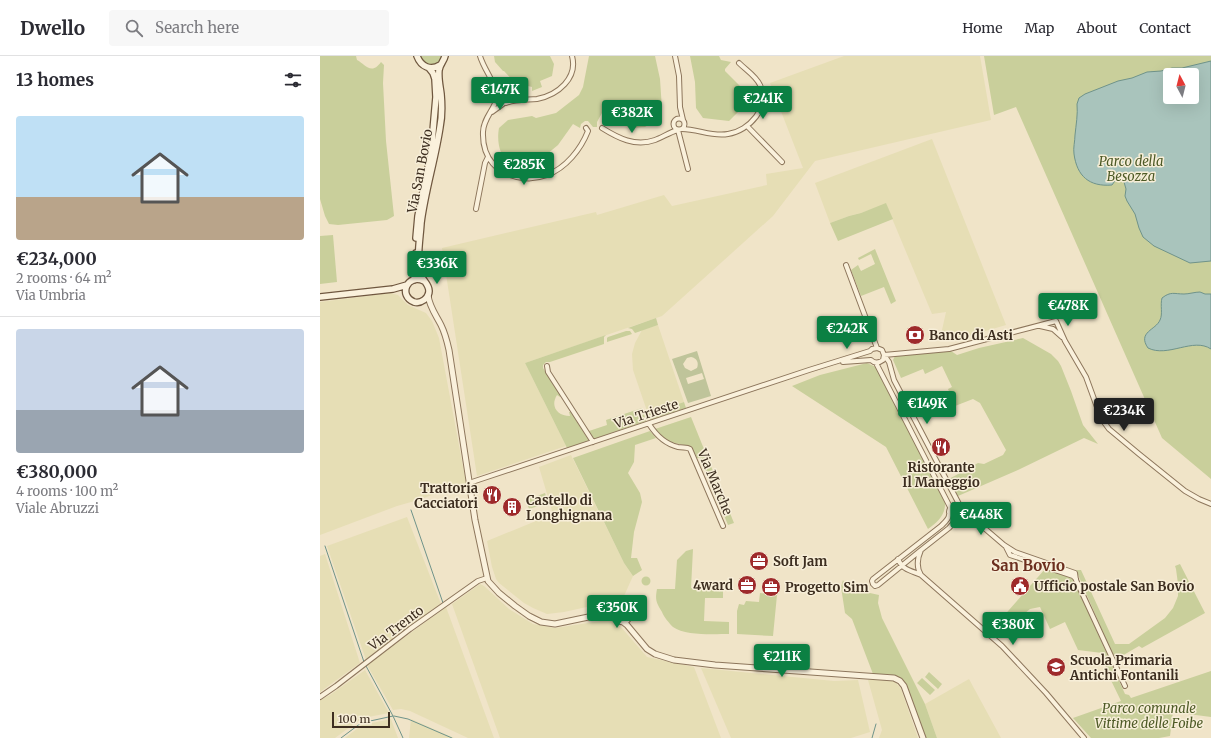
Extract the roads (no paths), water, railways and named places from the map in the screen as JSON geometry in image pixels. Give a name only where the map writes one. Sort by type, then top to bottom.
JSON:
[{"type":"main road","name":"Via San Bovio","points":[[414,280],[418,216],[431,153],[436,97],[435,79],[433,73],[429,68],[422,64],[417,56]]},
{"type":"main road","points":[[429,68],[434,68],[443,62],[445,56]]},
{"type":"main road","name":"Via San Bovio","points":[[428,295],[428,287],[421,276],[419,242],[422,216],[440,126],[442,105],[439,78],[440,64]]},
{"type":"main road","points":[[320,297],[393,290],[407,285],[414,280],[420,279],[424,281]]},
{"type":"main road","points":[[406,294],[407,285]]},
{"type":"main road","points":[[393,290],[406,294],[412,301],[420,302],[428,295]]},
{"type":"street","points":[[480,56],[485,70],[497,92],[497,97],[500,103],[538,99],[554,93],[564,86],[569,80],[572,70],[572,56]]},
{"type":"street","points":[[602,128],[624,140],[646,142],[680,130],[685,126],[680,107],[679,76],[675,56]]},
{"type":"street","points":[[674,122],[675,128],[680,130],[721,135],[739,131],[747,126],[760,111],[764,97],[757,79],[739,63]]},
{"type":"street","points":[[493,83],[509,95],[522,100]]},
{"type":"street","points":[[492,112],[497,97],[501,92],[504,92]]},
{"type":"street","points":[[509,95],[509,98],[505,103],[492,112],[486,120],[483,130],[483,144],[488,157],[501,171],[507,174],[527,178],[548,175],[564,164],[578,149],[584,141],[588,131],[586,128]]},
{"type":"street","points":[[664,136],[669,132],[680,107]]},
{"type":"street","points":[[674,122],[679,119],[698,131]]},
{"type":"street","points":[[747,126],[782,162]]},
{"type":"street","points":[[680,130],[688,169]]},
{"type":"street","points":[[476,209],[485,163],[488,157]]},
{"type":"street","points":[[828,364],[852,360],[871,360],[876,363],[950,508],[947,520],[941,526],[873,579],[872,583],[875,586],[938,537],[956,520],[960,520],[965,512],[964,508],[959,504],[894,380],[890,362],[882,350],[877,348],[846,265]]},
{"type":"street","points":[[428,295],[432,310],[442,328],[449,350],[477,534],[487,578],[493,588],[505,599],[524,613],[541,622],[555,624],[598,615],[618,615]]},
{"type":"street","points":[[420,302],[432,310]]},
{"type":"street","points":[[884,355],[949,349],[1056,321],[1065,341],[1086,377],[1101,418],[1109,429],[1185,491],[1211,504]]},
{"type":"street","points":[[1037,326],[1053,329],[1065,341]]},
{"type":"street","points":[[828,364],[870,352],[872,349],[877,348]]},
{"type":"street","points":[[870,352],[869,356],[871,360]]},
{"type":"street","points":[[876,363],[882,360],[884,355]]},
{"type":"street","name":"Via Trieste","points":[[469,483],[828,364]]},
{"type":"street","points":[[547,366],[548,372],[593,442]]},
{"type":"street","name":"Via Marche","points":[[649,424],[656,434],[666,442],[690,449],[723,526]]},
{"type":"street","points":[[950,508],[959,504]]},
{"type":"street","points":[[949,515],[956,520]]},
{"type":"street","points":[[964,515],[976,521],[1004,545],[1015,552],[1075,572],[1076,580],[1125,686]]},
{"type":"street","points":[[921,575],[919,572],[918,559],[922,550]]},
{"type":"street","points":[[898,559],[902,566],[921,575],[1002,646],[1046,693],[1084,738]]},
{"type":"street","name":"Via Trento","points":[[320,697],[410,629],[478,581],[487,578]]},
{"type":"street","points":[[618,615],[622,610],[626,611],[629,615],[626,621]]},
{"type":"street","points":[[618,615],[619,620],[626,621],[640,642],[651,652],[674,660],[715,665],[894,678],[900,681],[904,686],[923,738]]},
{"type":"water","points":[[1211,61],[1211,261],[1190,263],[1154,246],[1143,237],[1135,214],[1125,196],[1126,189],[1124,182],[1120,178],[1117,178],[1112,185],[1091,182],[1081,174],[1076,162],[1074,147],[1077,104],[1079,98],[1085,94],[1118,81],[1132,78],[1147,72],[1163,70],[1163,104],[1199,104],[1199,68],[1182,68]]},
{"type":"water","points":[[1200,292],[1211,294],[1211,349],[1196,345],[1164,351],[1148,348],[1145,343],[1145,338],[1148,332],[1160,320],[1162,298],[1173,293],[1186,294]]},
{"type":"waterway","points":[[411,510],[443,603]]},
{"type":"waterway","points":[[325,546],[364,662]]},
{"type":"waterway","points":[[341,738],[361,723],[393,716],[366,666]]},
{"type":"waterway","points":[[393,716],[403,738]]},
{"type":"waterway","points":[[394,716],[408,719],[452,738]]},
{"type":"waterway","points":[[872,738],[876,724]]},
{"type":"place","name":"Banco di Asti","points":[[915,335]]},
{"type":"place","name":"Ristorante Il Maneggio","points":[[941,447]]},
{"type":"place","name":"Trattoria Cacciatori","points":[[492,495]]},
{"type":"place","name":"Castello di Longhignana","points":[[512,507]]},
{"type":"place","name":"Soft Jam","points":[[759,561]]},
{"type":"place","name":"4ward","points":[[747,585]]},
{"type":"place","name":"Ufficio postale San Bovio","points":[[1020,586]]},
{"type":"place","name":"Progetto Sim","points":[[771,587]]},
{"type":"place","name":"Scuola Primaria Antichi Fontanili","points":[[1056,667]]},
{"type":"district","name":"San Bovio","points":[[1028,565]]},
{"type":"park label","name":"Parco della Besozza","points":[[1131,168]]},
{"type":"park label","name":"Parco comunale Vittime delle Foibe","points":[[1149,716]]}]
